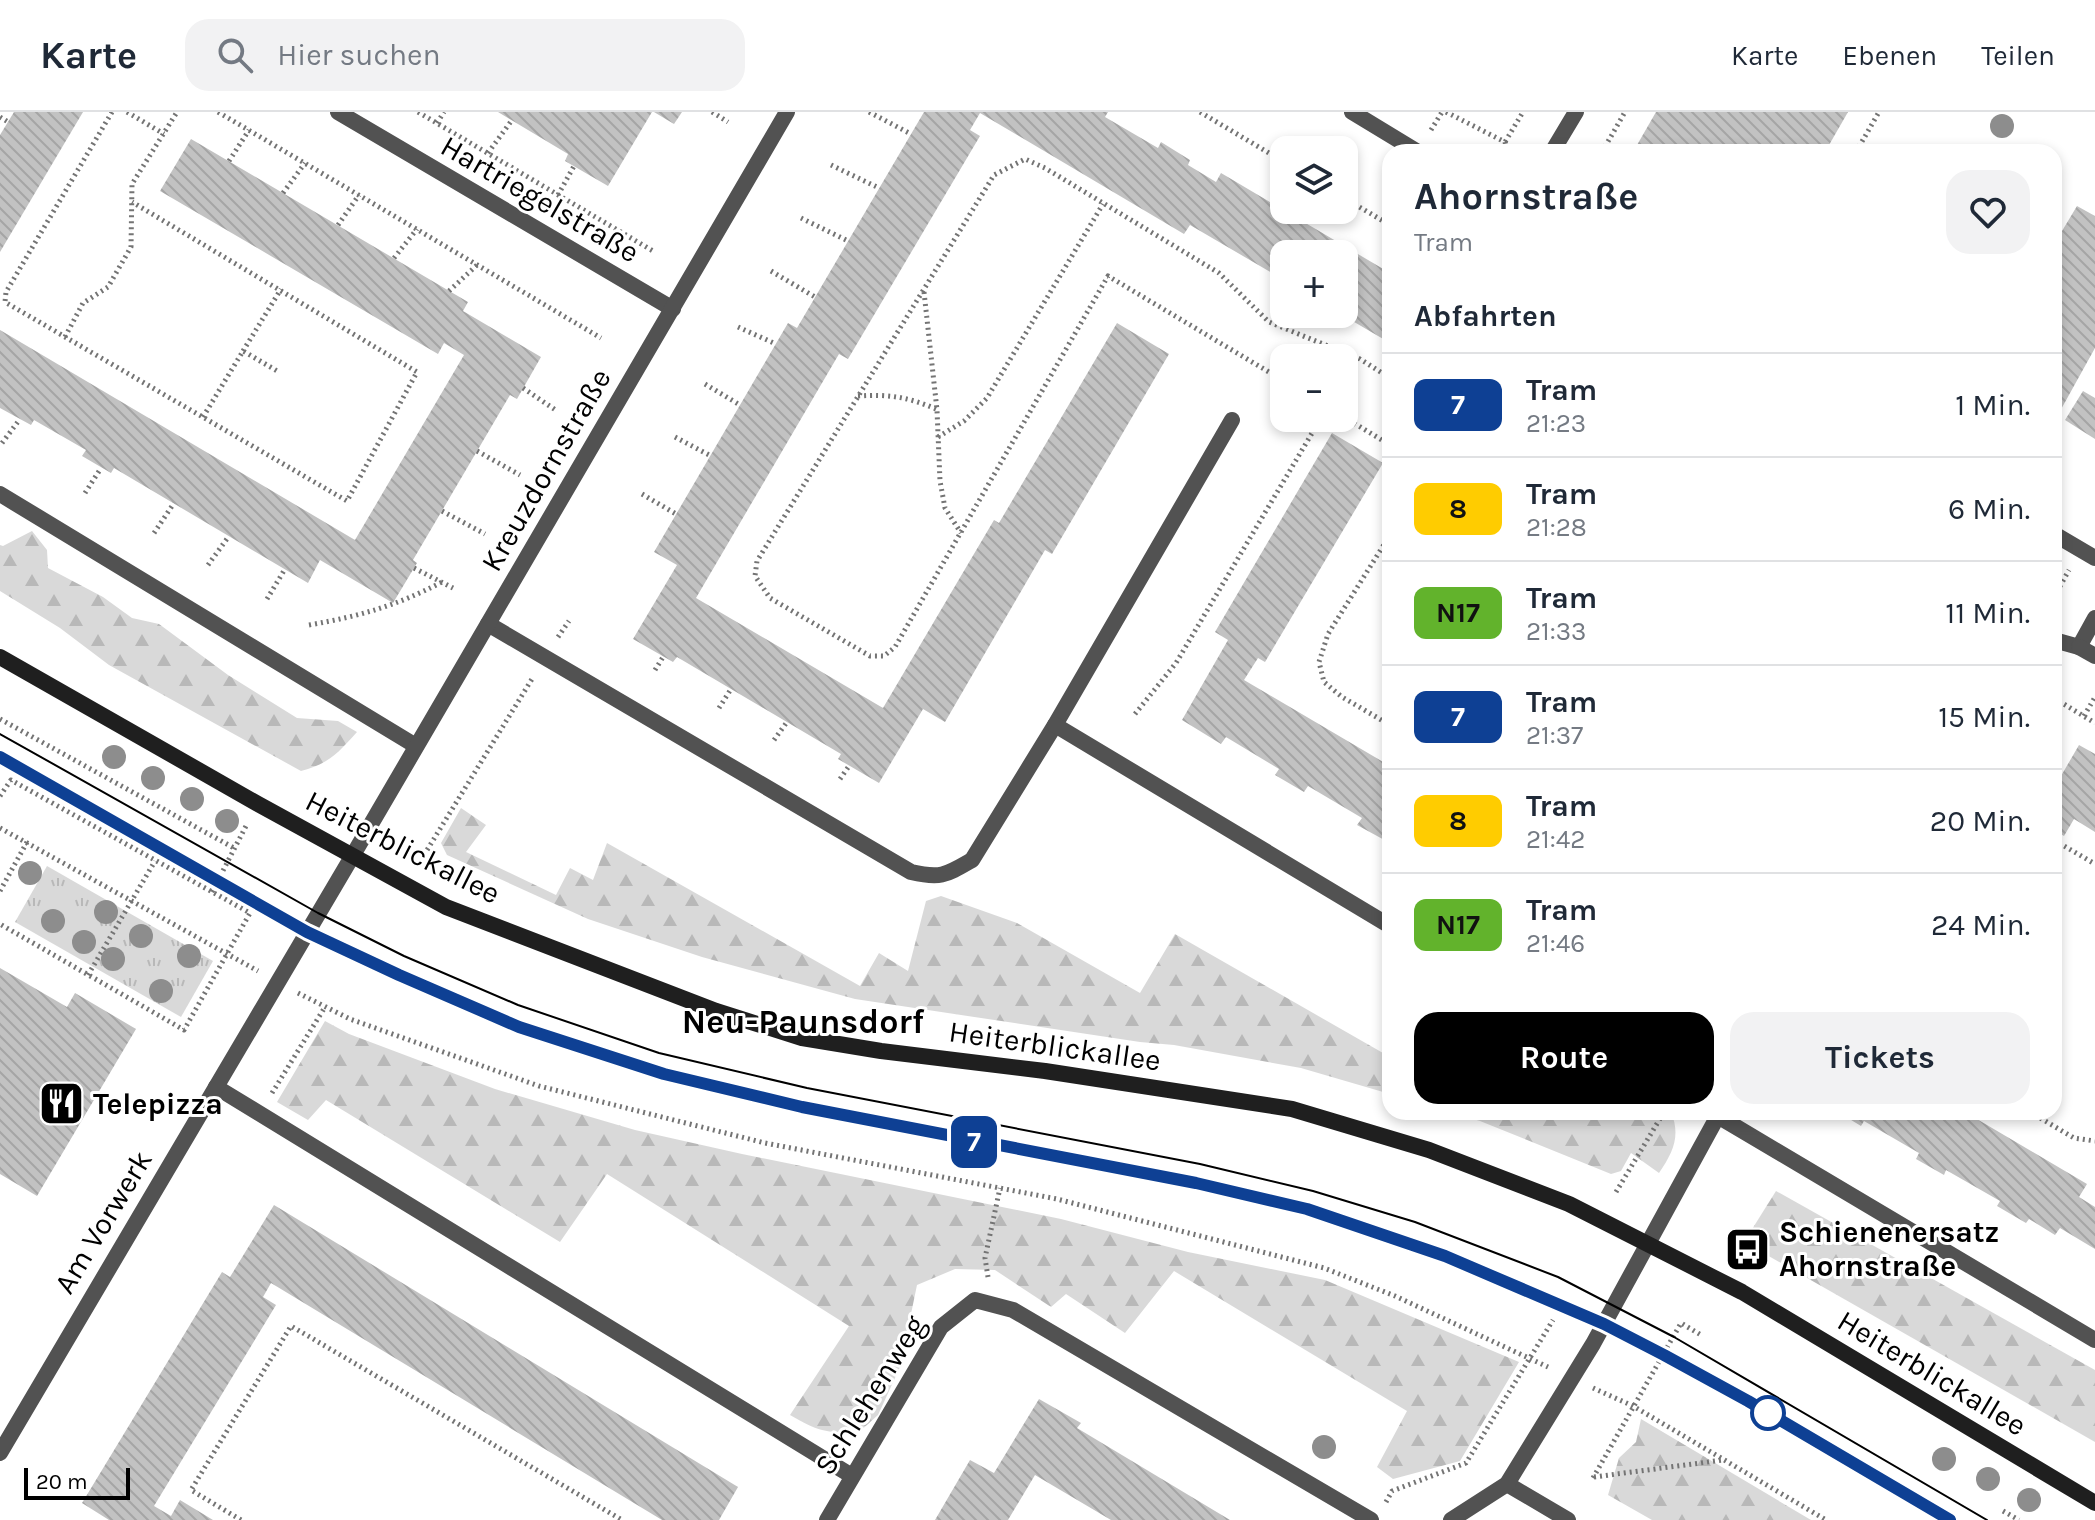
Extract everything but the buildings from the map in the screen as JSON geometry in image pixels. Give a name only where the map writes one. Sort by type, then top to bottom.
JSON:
[{"type":"main road","name":"Heiterblickallee","points":[[0,657],[446,907],[716,1011],[802,1038],[1292,1109],[1429,1150],[1569,1204],[1742,1292],[2095,1503]]},
{"type":"street","name":"Hartriegelstraße","points":[[338,112],[673,309]]},
{"type":"street","name":"Kreuzdornstraße","points":[[353,855],[787,112]]},
{"type":"street","points":[[1352,112],[1405,144]]},
{"type":"street","points":[[1557,144],[1576,112]]},
{"type":"street","points":[[488,624],[911,872],[932,877],[951,872],[972,860],[1055,725],[1232,420]]},
{"type":"street","points":[[0,494],[416,746]]},
{"type":"street","points":[[2062,539],[2095,558]]},
{"type":"street","points":[[2079,647],[2095,618]]},
{"type":"street","points":[[2062,642],[2095,656]]},
{"type":"street","points":[[1055,725],[1382,921]]},
{"type":"street","name":"Am Vorwerk","points":[[0,1453],[353,855]]},
{"type":"street","points":[[216,1087],[852,1476]]},
{"type":"street","points":[[1451,1520],[1507,1484],[1593,1344],[1712,1120]]},
{"type":"street","points":[[1728,1120],[2095,1340]]},
{"type":"street","name":"Schlehenweg","points":[[827,1520],[941,1327],[975,1300],[992,1304]]},
{"type":"street","points":[[992,1304],[1013,1310],[1376,1515]]},
{"type":"street","points":[[1507,1484],[1568,1520]]},
{"type":"path","points":[[112,112],[6,292],[5,302],[347,501],[417,372],[132,202]]},
{"type":"path","points":[[127,112],[164,134]]},
{"type":"path","points":[[65,337],[83,303],[108,287],[131,247],[132,184],[177,112]]},
{"type":"path","points":[[218,112],[601,338]]},
{"type":"path","points":[[418,112],[653,251]]},
{"type":"path","points":[[437,123],[444,112]]},
{"type":"path","points":[[712,112],[728,122]]},
{"type":"path","points":[[869,112],[911,134]]},
{"type":"path","points":[[1200,112],[1270,154]]},
{"type":"path","points":[[1431,130],[1444,112],[1505,142],[1523,112]]},
{"type":"path","points":[[1607,144],[1625,112]]},
{"type":"path","points":[[1861,144],[1879,112]]},
{"type":"path","points":[[0,117],[8,122]]},
{"type":"path","points":[[488,153],[512,120]]},
{"type":"path","points":[[229,161],[249,130]]},
{"type":"path","points":[[1270,373],[1108,276],[895,647],[884,656],[870,656],[770,598],[755,576],[757,561],[994,175],[1025,159],[1219,273],[1269,322],[1360,359],[1382,373]]},
{"type":"path","points":[[283,193],[305,163]]},
{"type":"path","points":[[831,165],[879,188]]},
{"type":"path","points":[[558,195],[574,166]]},
{"type":"path","points":[[338,225],[359,195]]},
{"type":"path","points":[[938,437],[964,421],[987,398],[1103,204]]},
{"type":"path","points":[[1358,206],[1382,220]]},
{"type":"path","points":[[801,218],[848,241]]},
{"type":"path","points":[[394,258],[417,229]]},
{"type":"path","points":[[449,291],[477,265]]},
{"type":"path","points":[[771,271],[815,297]]},
{"type":"path","points":[[203,417],[281,289]]},
{"type":"path","points":[[923,290],[937,410],[940,481],[945,508],[961,533]]},
{"type":"path","points":[[738,327],[776,344]]},
{"type":"path","points":[[243,351],[279,372]]},
{"type":"path","points":[[705,384],[740,405]]},
{"type":"path","points":[[523,388],[557,411]]},
{"type":"path","points":[[858,396],[884,394],[912,399],[937,410]]},
{"type":"path","points":[[2,443],[20,419]]},
{"type":"path","points":[[1358,426],[1382,440]]},
{"type":"path","points":[[1135,714],[1176,663],[1313,432]]},
{"type":"path","points":[[675,437],[711,456]]},
{"type":"path","points":[[477,451],[520,475]]},
{"type":"path","points":[[85,493],[101,468]]},
{"type":"path","points":[[642,494],[676,514]]},
{"type":"path","points":[[154,533],[174,503]]},
{"type":"path","points":[[442,511],[485,534]]},
{"type":"path","points":[[208,565],[229,536]]},
{"type":"path","points":[[1382,548],[1328,634],[1319,662],[1324,682],[1342,697],[1382,720]]},
{"type":"path","points":[[414,568],[453,588]]},
{"type":"path","points":[[267,599],[285,569]]},
{"type":"path","points":[[309,625],[375,612],[410,599],[442,582]]},
{"type":"path","points":[[424,855],[569,621]]},
{"type":"path","points":[[655,670],[663,657]]},
{"type":"path","points":[[719,708],[731,689]]},
{"type":"path","points":[[2084,716],[2095,697]]},
{"type":"path","points":[[2062,703],[2095,723]]},
{"type":"path","points":[[0,719],[234,848]]},
{"type":"path","points":[[774,740],[787,722]]},
{"type":"path","points":[[840,779],[849,766]]},
{"type":"path","points":[[0,796],[11,780],[250,913],[184,1030],[0,924]]},
{"type":"path","points":[[212,892],[246,826]]},
{"type":"path","points":[[0,828],[228,955]]},
{"type":"path","points":[[0,891],[27,842]]},
{"type":"path","points":[[2062,845],[2095,864]]},
{"type":"path","points":[[88,975],[155,861]]},
{"type":"path","points":[[272,1093],[325,1007],[350,1019],[539,1086],[765,1143],[1057,1199],[1324,1268],[1395,1296],[1531,1358]]},
{"type":"path","points":[[1616,1192],[1659,1120]]},
{"type":"path","points":[[2044,1120],[2074,1138],[2095,1141]]},
{"type":"path","points":[[992,1304],[985,1258],[1000,1188]]},
{"type":"path","points":[[1376,1515],[1392,1491],[1466,1463],[1553,1320]]},
{"type":"path","points":[[1701,1335],[1681,1323],[1593,1478],[1723,1459]]},
{"type":"path","points":[[241,1520],[191,1490],[291,1326],[622,1520]]},
{"type":"path","points":[[1633,1406],[1826,1520]]},
{"type":"path","points":[[2003,1511],[2019,1520]]},
{"type":"green space","points":[[32,531],[47,550],[48,568],[103,597],[132,618],[159,624],[228,675],[297,718],[338,721],[357,732],[332,757],[301,771],[109,665],[60,628],[0,591],[0,545]]},
{"type":"green space","points":[[461,808],[486,825],[466,852],[556,895],[570,868],[593,880],[607,843],[860,986],[879,953],[908,971],[926,901],[941,896],[1017,923],[1140,993],[1175,934],[1382,1052],[1382,1092],[1301,1068],[1174,1045],[855,999],[702,957],[588,919],[447,855],[441,843]]},
{"type":"green space","points":[[47,866],[213,961],[181,1017],[15,922]]},
{"type":"green space","points":[[325,1021],[349,1034],[495,1089],[635,1130],[1061,1219],[1188,1252],[1325,1280],[1519,1362],[1460,1461],[1393,1479],[1377,1467],[1407,1411],[1174,1271],[1125,1333],[1066,1294],[1051,1307],[995,1270],[955,1269],[917,1285],[900,1367],[878,1415],[858,1433],[822,1430],[790,1415],[849,1326],[607,1174],[560,1242],[326,1100],[308,1120],[277,1102]]},
{"type":"green space","points":[[1477,1120],[1674,1120],[1675,1136],[1672,1151],[1659,1173],[1631,1153],[1621,1171],[1611,1174]]},
{"type":"green space","points":[[1776,1191],[2095,1370],[2095,1442],[1744,1242]]},
{"type":"green space","points":[[1641,1419],[1811,1520],[1652,1520],[1608,1495],[1619,1458],[1636,1442]]},
{"type":"tram line","points":[[0,734],[318,913],[404,956],[518,1005],[659,1053],[807,1088],[1200,1164],[1313,1191],[1415,1222],[1558,1277],[1674,1337],[1987,1520]]},
{"type":"tram line","points":[[0,757],[307,932],[519,1027],[664,1074],[802,1107],[1196,1183],[1307,1209],[1445,1256],[1604,1324],[1664,1355],[1950,1520]]},
{"type":"tram line","name":"7","points":[[0,757],[307,932],[519,1027],[664,1074],[802,1107],[1196,1183],[1307,1209],[1445,1256],[1604,1324],[1664,1355],[1950,1520]]},
{"type":"place","name":"Telepizza","points":[[62,1104]]},
{"type":"place","name":"Schienenersatz Ahornstraße","points":[[1748,1249]]},
{"type":"district","name":"Neu-Paunsdorf","points":[[803,1022]]}]
